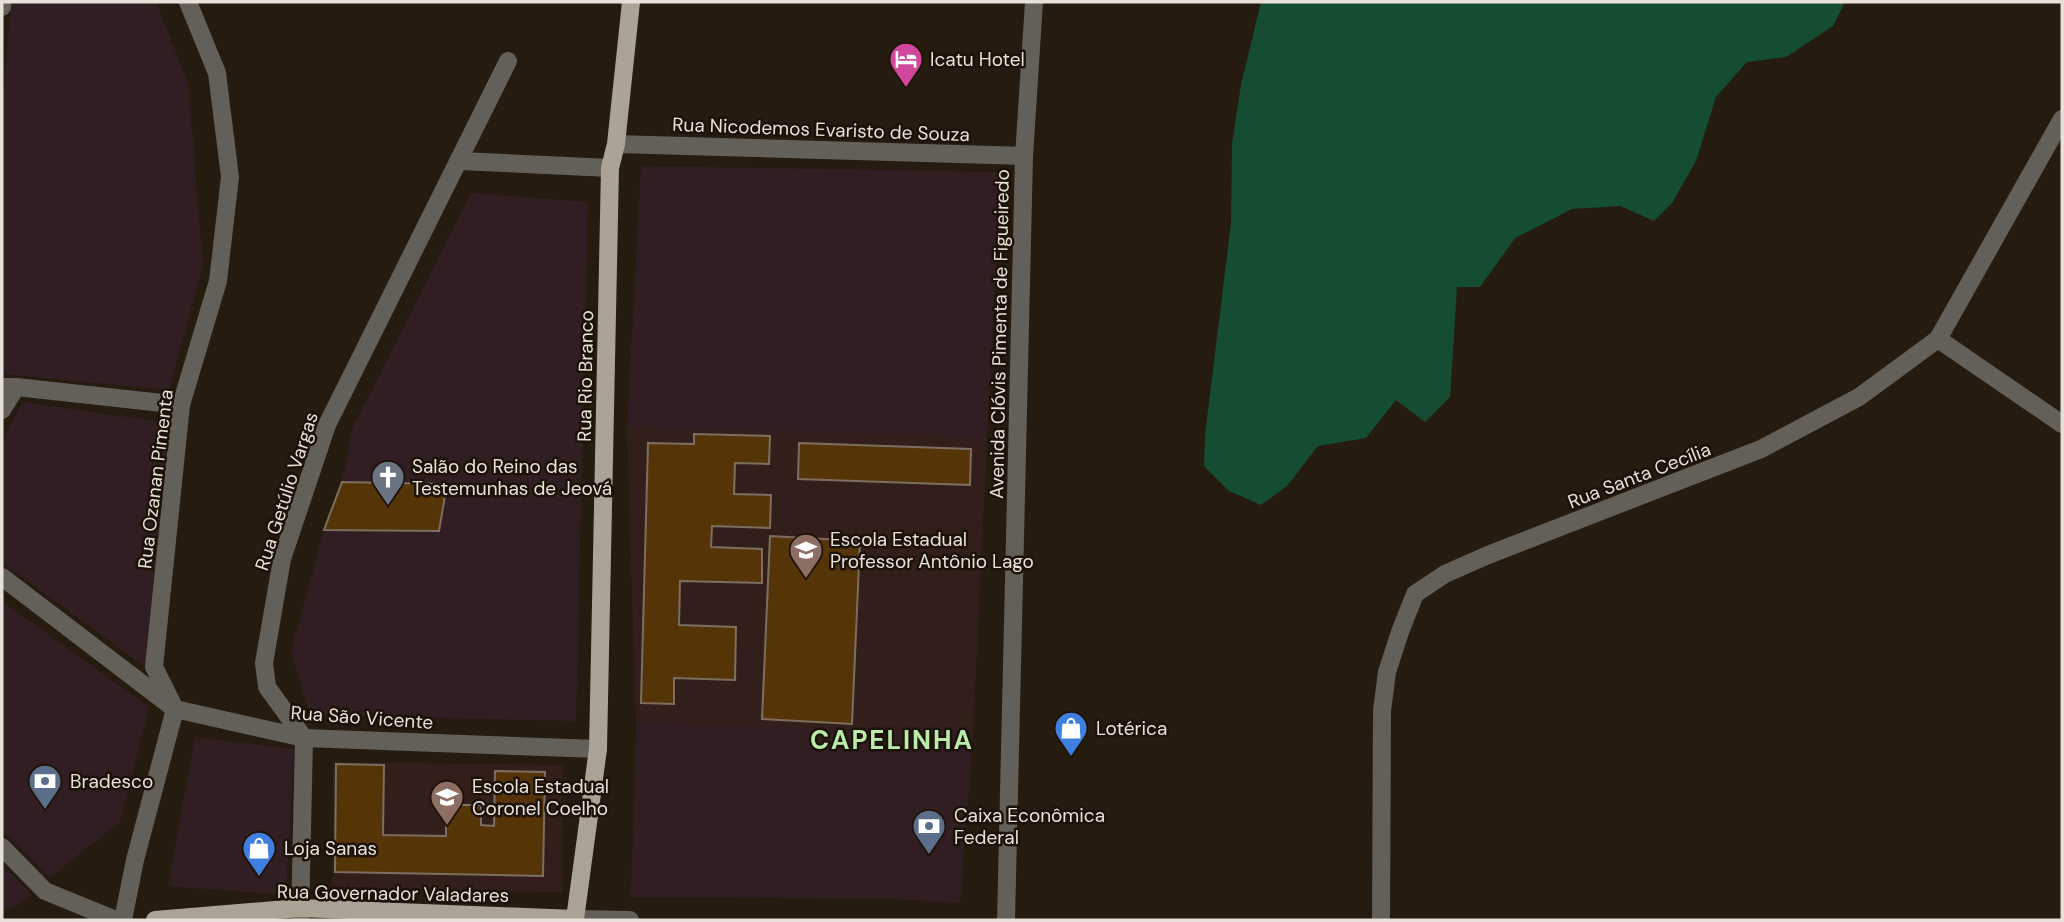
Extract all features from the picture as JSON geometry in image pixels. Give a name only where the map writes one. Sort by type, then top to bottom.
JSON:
[{"type":"main road","name":"Rua Rio Branco","points":[[576,919],[598,748],[610,168],[616,144],[631,2]]},
{"type":"main road","name":"Rua Governador Valadares","points":[[155,920],[300,914],[576,919]]},
{"type":"street","points":[[2,2],[2,7]]},
{"type":"street","name":"Rua Ozanan Pimenta","points":[[175,709],[154,667],[181,405],[218,281],[230,177],[217,73],[188,2]]},
{"type":"street","name":"Avenida Clóvis Pimenta de Figueiredo","points":[[1006,920],[1024,156],[1034,2]]},
{"type":"street","name":"Rua Getúlio Vargas","points":[[304,738],[267,687],[264,663],[282,559],[327,425],[508,61]]},
{"type":"street","name":"Rua Santa Cecília","points":[[1381,920],[1382,710],[1387,672],[1415,594],[1445,574],[1488,555],[1762,449],[1859,397],[1938,339],[2062,119]]},
{"type":"street","name":"Rua Nicodemos Evaristo de Souza","points":[[616,144],[1024,156]]},
{"type":"street","points":[[460,160],[610,168]]},
{"type":"street","points":[[1938,339],[2062,424]]},
{"type":"street","points":[[2,410],[9,387],[181,405]]},
{"type":"street","name":"Rua São Vicente","points":[[2,577],[175,709],[304,738],[598,748]]},
{"type":"street","points":[[123,920],[135,860],[175,709]]},
{"type":"street","points":[[300,914],[304,738]]},
{"type":"street","points":[[2,847],[45,891],[116,920]]},
{"type":"street","name":"Rua Governador Valadares","points":[[576,919],[630,920]]},
{"type":"shaded area","points":[[11,2],[156,2],[188,83],[203,265],[169,390],[2,374],[2,101]]},
{"type":"shaded area","points":[[641,166],[1000,172],[973,733],[960,903],[893,899],[631,897],[636,723],[627,427]]},
{"type":"shaded area","points":[[471,193],[588,202],[576,721],[310,715],[291,652],[324,530],[342,482],[353,427]]},
{"type":"shaded area","points":[[23,402],[169,423],[145,667],[2,562],[2,439]]},
{"type":"shaded area","name":"Escola Estadual Professor Antônio Lago","points":[[627,427],[986,437],[973,733],[636,723]]},
{"type":"shaded area","points":[[2,601],[149,707],[120,822],[50,877],[2,830]]},
{"type":"shaded area","points":[[195,737],[294,749],[286,895],[168,886]]},
{"type":"shaded area","name":"Escola Estadual Coronel Coelho","points":[[333,762],[563,765],[562,892],[332,890]]},
{"type":"shaded area","points":[[2,865],[32,895],[2,913]]},
{"type":"green space","points":[[1261,2],[1845,2],[1833,26],[1786,57],[1747,62],[1716,97],[1696,161],[1672,203],[1654,221],[1620,206],[1572,209],[1515,238],[1480,287],[1457,287],[1450,397],[1425,422],[1396,400],[1366,438],[1318,446],[1287,486],[1261,505],[1229,491],[1204,466],[1205,435],[1231,223],[1232,144],[1241,85]]},
{"type":"building","points":[[694,434],[770,436],[769,464],[735,463],[734,494],[771,495],[770,528],[712,526],[711,547],[762,549],[762,583],[680,581],[679,625],[736,627],[735,680],[674,678],[674,704],[641,703],[648,443],[694,444]]},
{"type":"building","points":[[799,443],[971,449],[970,485],[798,479]]},
{"type":"building","name":"Salão do Reino das Testemunhas de Jeová","points":[[342,482],[447,484],[439,531],[324,530]]},
{"type":"building","points":[[770,536],[860,541],[852,724],[762,719]]},
{"type":"building","points":[[336,764],[384,765],[383,835],[446,836],[446,805],[481,805],[481,825],[494,826],[495,771],[545,772],[543,876],[335,872]]},
{"type":"place","name":"Icatu Hotel","points":[[906,89]]},
{"type":"place","name":"Salão do Reino das Testemunhas de Jeová","points":[[388,507]]},
{"type":"place","name":"Escola Estadual Professor Antônio Lago","points":[[806,580]]},
{"type":"place","name":"Lotérica","points":[[1071,758]]},
{"type":"place","name":"Bradesco","points":[[45,811]]},
{"type":"place","name":"Escola Estadual Coronel Coelho","points":[[447,827]]},
{"type":"place","name":"Caixa Econômica Federal","points":[[929,856]]},
{"type":"place","name":"Loja Sanas","points":[[259,878]]},
{"type":"district","name":"CAPELINHA","points":[[892,740]]}]
